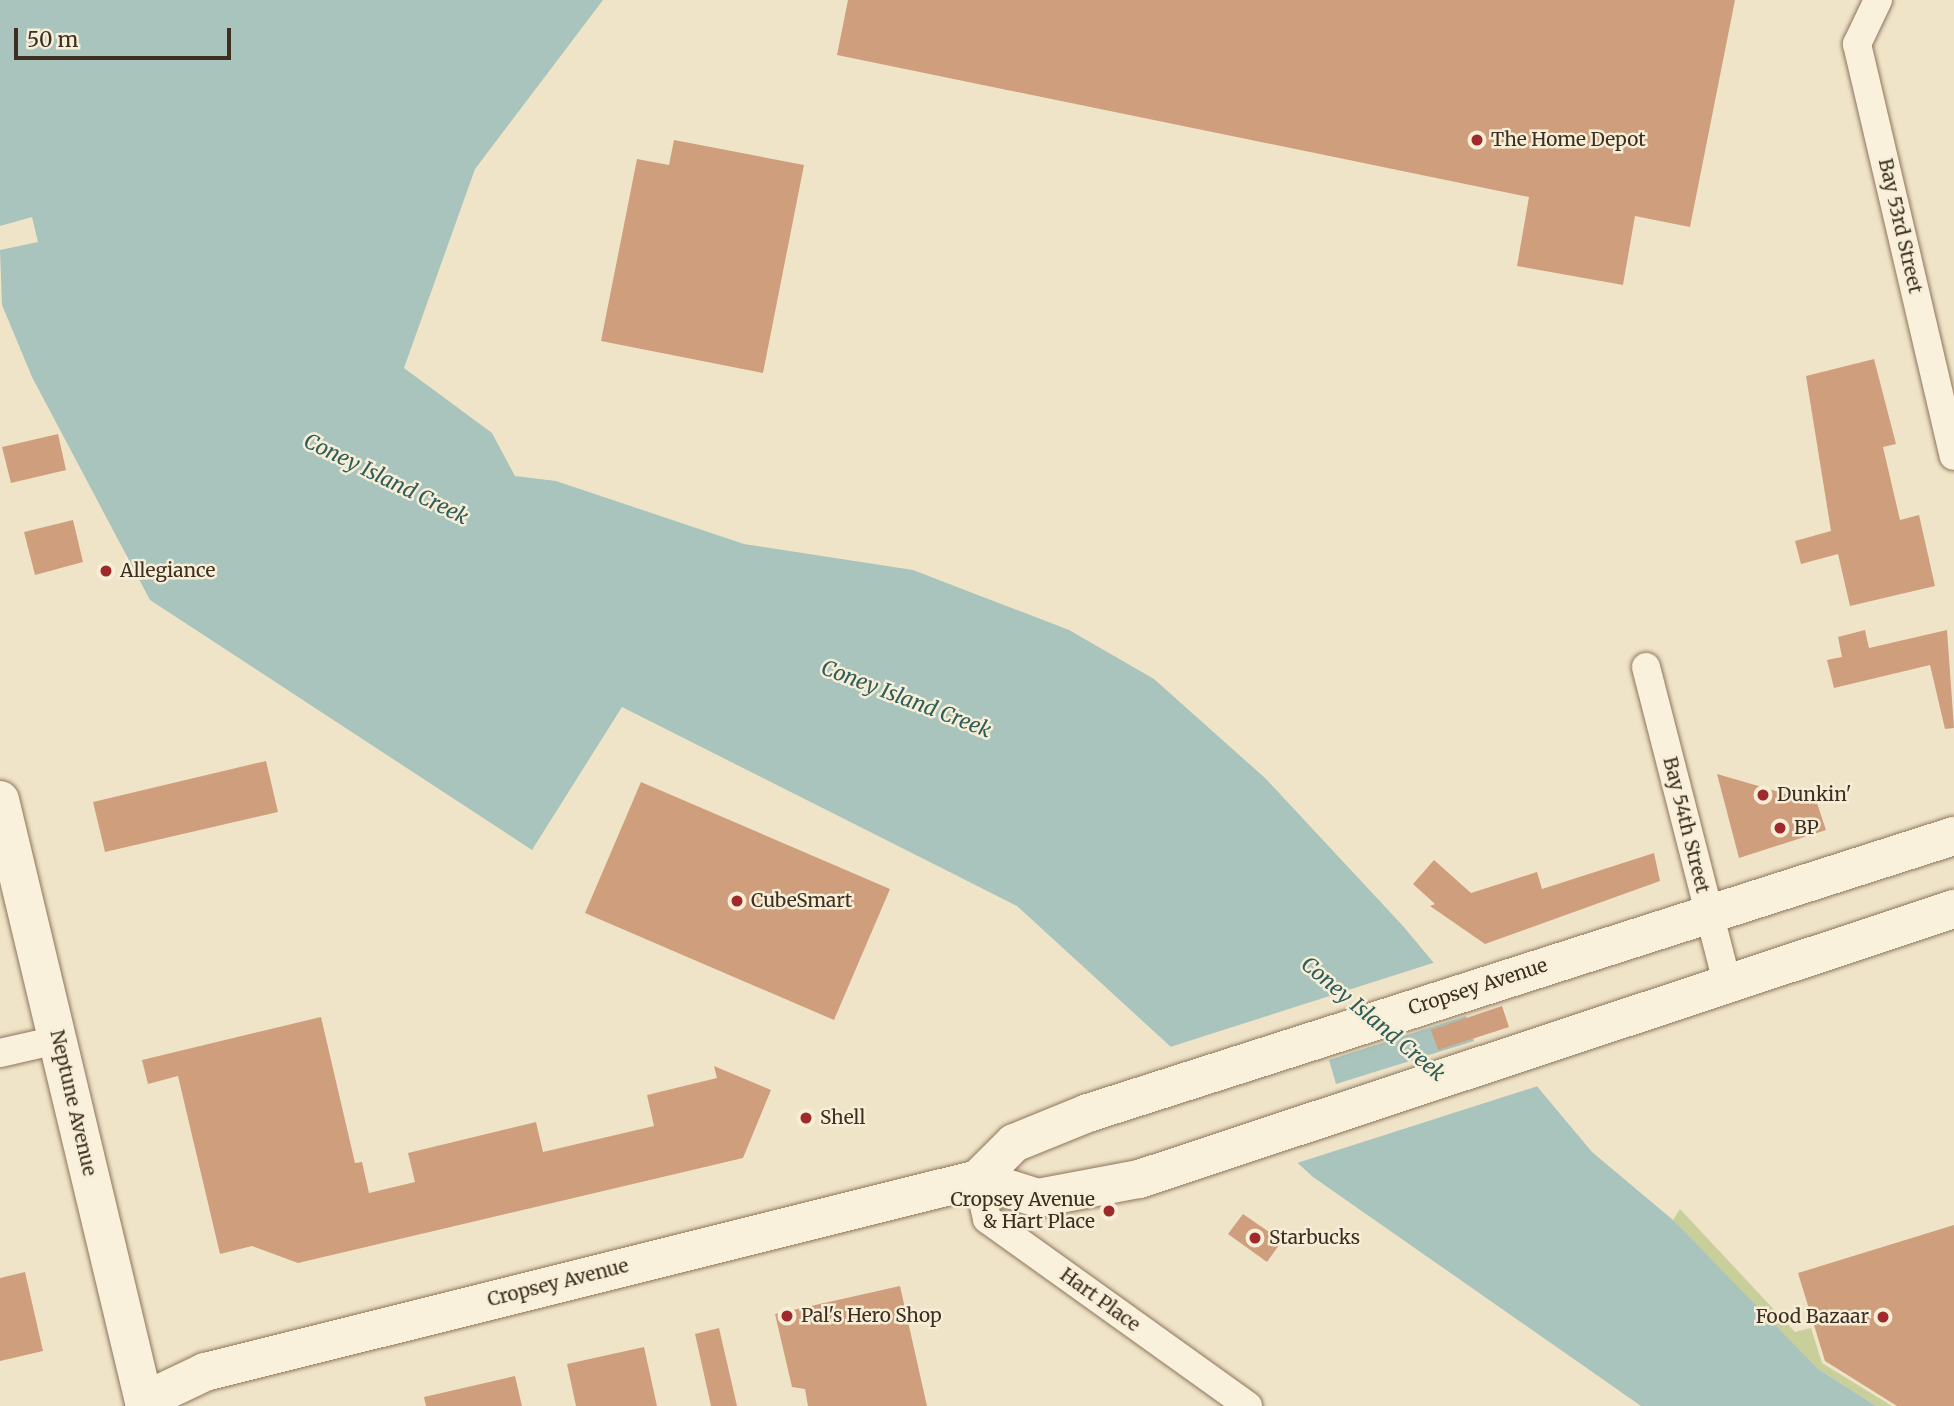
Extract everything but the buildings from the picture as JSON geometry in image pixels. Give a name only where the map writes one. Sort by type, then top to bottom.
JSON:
[{"type":"main road","name":"Neptune Avenue","points":[[0,800],[141,1404]]},
{"type":"main road","name":"Cropsey Avenue","points":[[141,1404],[205,1372],[978,1179],[1014,1143],[1174,1086],[1508,976],[1954,836]]},
{"type":"main road","points":[[978,1179],[1038,1198],[1139,1178],[1954,909]]},
{"type":"street","name":"Bay 53rd Street","points":[[1878,0],[1857,44],[1954,456]]},
{"type":"street","name":"Bay 54th Street","points":[[1646,667],[1727,983]]},
{"type":"street","points":[[0,1053],[57,1040]]},
{"type":"street","name":"Hart Place","points":[[978,1179],[987,1219],[1248,1406]]},
{"type":"green space","points":[[1680,1209],[1795,1332],[1811,1328],[1822,1363],[1892,1406],[1876,1406],[1818,1369],[1755,1311],[1673,1220]]},
{"type":"water","name":"Coney Island Creek","points":[[0,0],[603,0],[475,169],[404,368],[492,433],[515,476],[556,481],[744,544],[913,570],[1069,630],[1154,679],[1265,778],[1403,926],[1592,1152],[1673,1220],[1818,1369],[1876,1406],[1641,1406],[1313,1177],[1017,906],[622,707],[532,850],[150,600],[32,377],[2,305],[0,250],[38,242],[32,217],[0,226]]},
{"type":"pier","points":[[1436,962],[1538,1086],[1294,1164],[1167,1048]],"holes":[[[1466,1016],[1474,1041],[1336,1084],[1329,1060]]]},
{"type":"place","name":"The Home Depot","points":[[1477,140]]},
{"type":"place","name":"Allegiance","points":[[106,571]]},
{"type":"place","name":"Dunkin'","points":[[1763,795]]},
{"type":"place","name":"BP","points":[[1780,828]]},
{"type":"place","name":"CubeSmart","points":[[737,901]]},
{"type":"place","name":"Shell","points":[[806,1118]]},
{"type":"place","name":"Cropsey Avenue & Hart Place","points":[[1109,1211]]},
{"type":"place","name":"Starbucks","points":[[1255,1238]]},
{"type":"place","name":"Pal's Hero Shop","points":[[787,1316]]},
{"type":"place","name":"Food Bazaar","points":[[1883,1317]]}]
